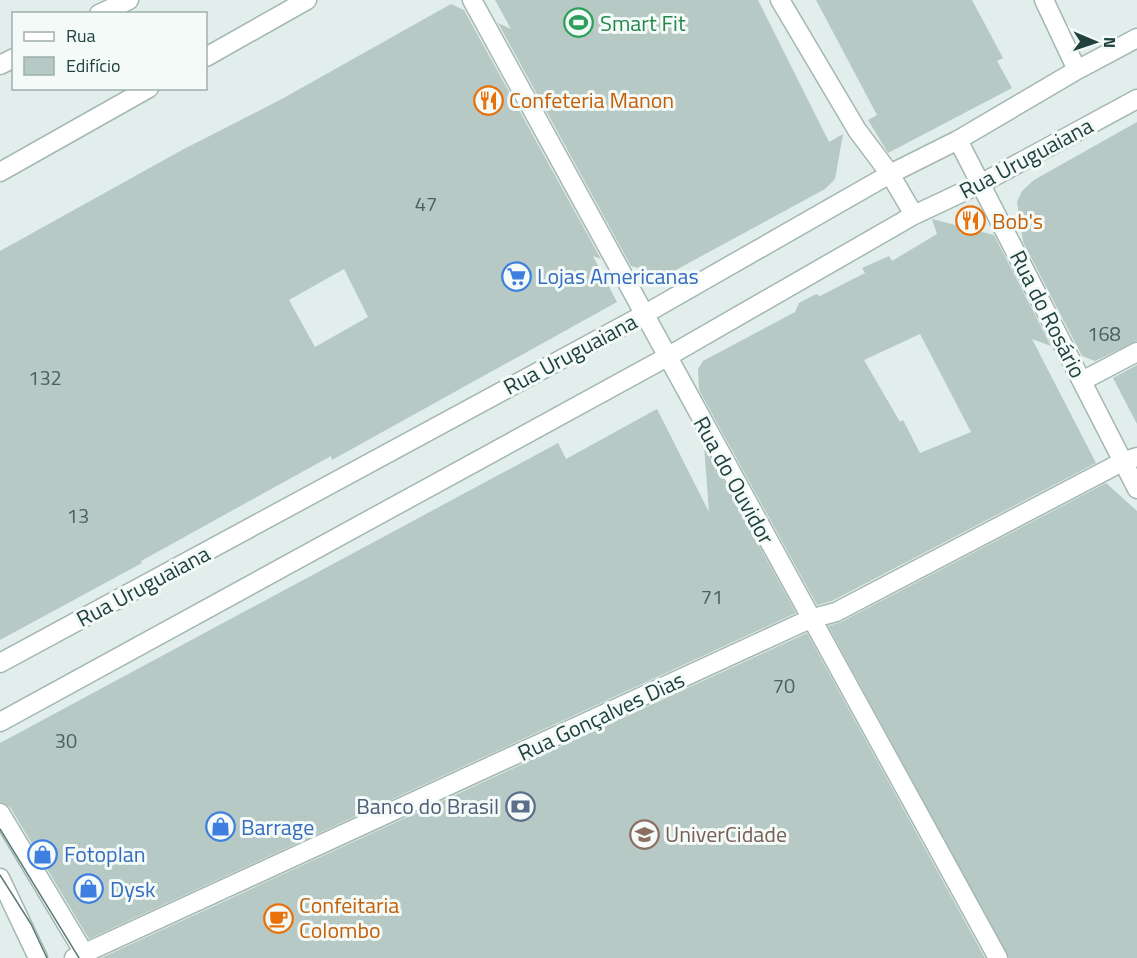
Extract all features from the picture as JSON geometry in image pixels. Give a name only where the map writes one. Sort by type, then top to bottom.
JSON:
[{"type":"street","points":[[103,12],[129,0]]},
{"type":"street","points":[[207,56],[306,0]]},
{"type":"street","name":"Rua do Ouvidor","points":[[472,0],[810,620],[998,958]]},
{"type":"street","points":[[780,0],[857,130],[890,174],[914,215]]},
{"type":"street","points":[[1044,0],[1077,70]]},
{"type":"street","name":"Rua Uruguaiana","points":[[0,663],[645,314],[890,174],[958,140],[1077,70],[1137,38]]},
{"type":"street","points":[[0,172],[144,90]]},
{"type":"street","name":"Rua Uruguaiana","points":[[0,722],[667,357],[914,215],[982,183],[1137,99]]},
{"type":"street","name":"Rua do Rosário","points":[[958,140],[1082,381],[1130,459],[1137,489]]},
{"type":"street","points":[[1082,381],[1137,352]]},
{"type":"street","name":"Rua Gonçalves Dias","points":[[82,956],[810,620],[837,612],[1130,459]]},
{"type":"street","points":[[0,813],[82,956]]},
{"type":"street","points":[[0,878],[38,958]]},
{"type":"building","points":[[495,0],[758,0],[829,142],[843,134],[835,179],[825,189],[674,271],[657,273],[631,266],[498,23],[511,29]]},
{"type":"building","points":[[816,0],[972,0],[1003,58],[997,61],[1012,88],[888,153],[868,120],[877,115]]},
{"type":"building","points":[[451,4],[464,10],[601,259],[593,256],[617,302],[332,460],[331,456],[0,640],[0,251],[182,150],[280,100]],"holes":[[[344,269],[368,317],[315,347],[289,300]]]},
{"type":"building","points":[[1137,122],[1137,341],[1095,361],[1082,356],[1023,242],[1017,202],[1022,191],[1034,180]]},
{"type":"building","points":[[932,219],[994,235],[1051,346],[1032,339],[1096,463],[832,601],[817,605],[699,390],[698,369],[703,361],[795,312],[799,303],[816,294],[820,296],[865,273],[862,268],[889,256],[892,261],[937,234]],"holes":[[[920,334],[971,432],[920,453],[903,420],[900,422],[864,360]]]},
{"type":"building","points":[[1137,365],[1137,424],[1113,378]]},
{"type":"building","points":[[657,409],[709,512],[704,445],[796,613],[89,939],[10,807],[0,802],[0,743],[558,443],[566,459]]},
{"type":"building","points":[[1106,483],[1137,511],[1137,958],[1009,958],[828,626],[841,622]]},
{"type":"building","points":[[807,633],[985,958],[101,958]]},
{"type":"tram line","points":[[0,829],[79,958]]},
{"type":"tram line","points":[[0,875],[31,924],[47,958]]},
{"type":"place","name":"Smart Fit","points":[[579,23]]},
{"type":"place","name":"Confeteria Manon","points":[[488,100]]},
{"type":"place","name":"Bob's","points":[[971,221]]},
{"type":"place","name":"Lojas Americanas","points":[[516,276]]},
{"type":"place","name":"Banco do Brasil","points":[[520,806]]},
{"type":"place","name":"Barrage","points":[[220,827]]},
{"type":"place","name":"UniverCidade","points":[[644,834]]},
{"type":"place","name":"Fotoplan","points":[[43,854]]},
{"type":"place","name":"Dysk","points":[[89,889]]},
{"type":"place","name":"Confeitaria Colombo","points":[[278,918]]}]
